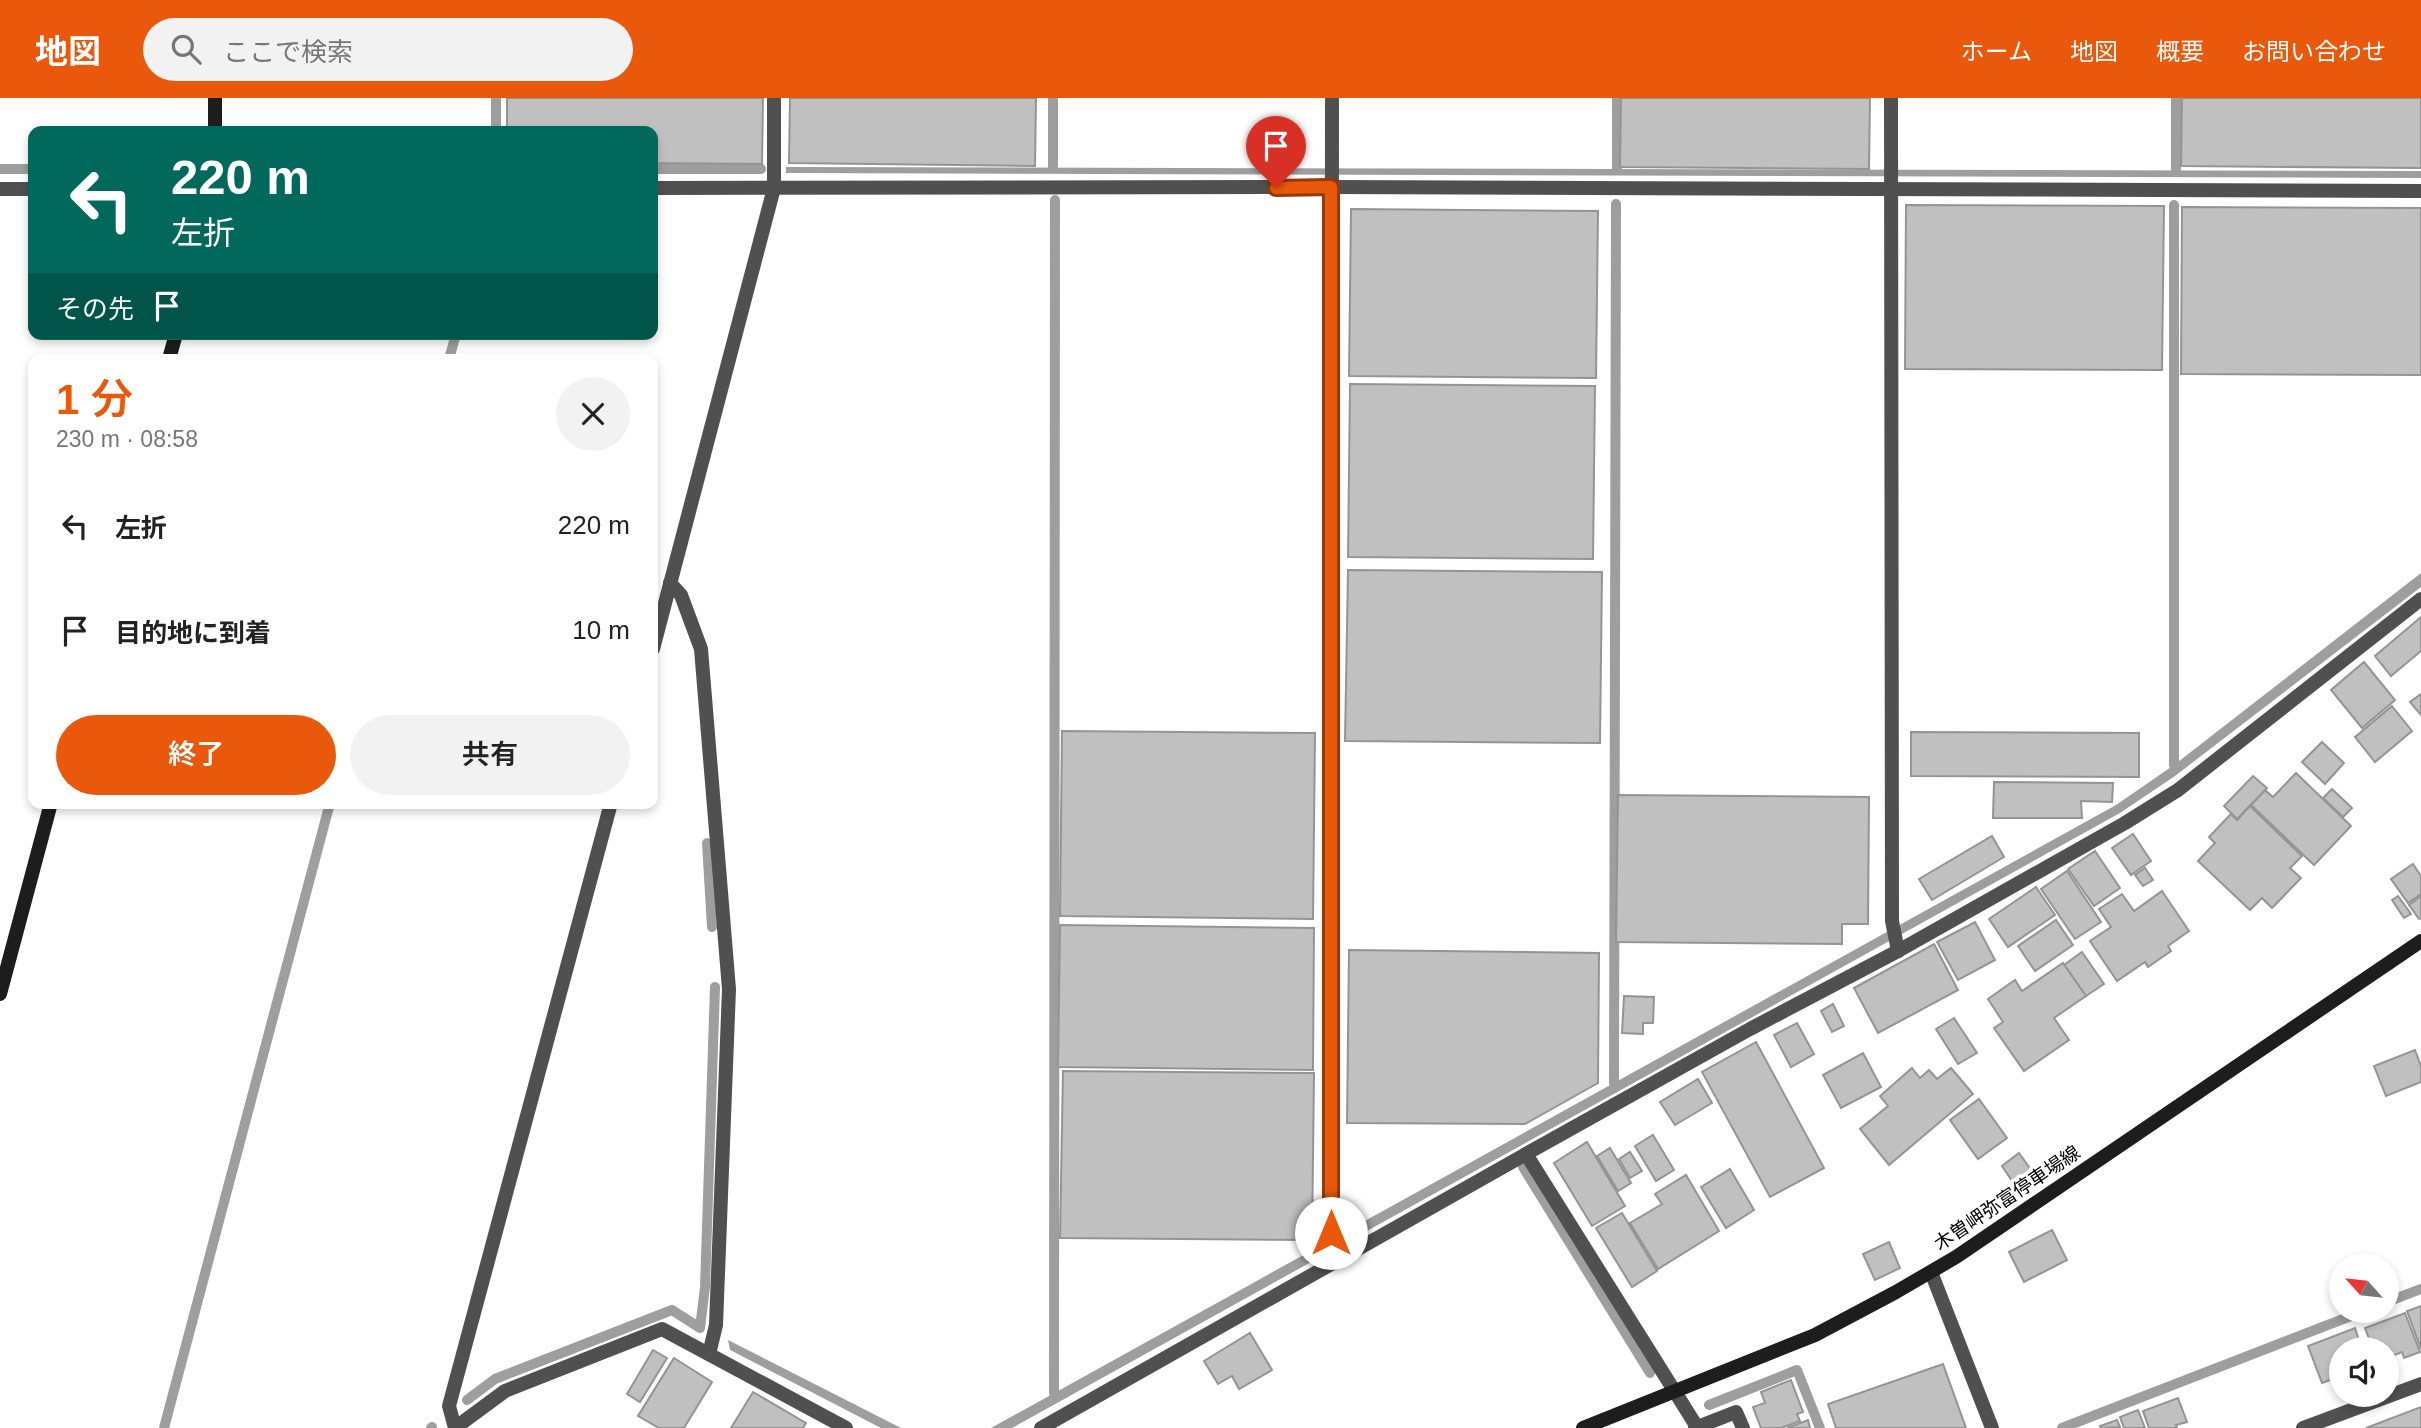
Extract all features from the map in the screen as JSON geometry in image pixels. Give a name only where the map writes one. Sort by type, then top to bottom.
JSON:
[{"type":"main road","points":[[215,98],[215,126]]},
{"type":"main road","points":[[0,994],[49,809]]},
{"type":"main road","name":"木曽岬弥富停車場線","points":[[1583,1428],[1605,1424],[1674,1391],[1815,1335],[1931,1272],[2421,941]]},
{"type":"street","points":[[658,630],[774,188],[774,98]]},
{"type":"street","points":[[1332,98],[1331,1233],[1334,1259]]},
{"type":"street","points":[[1891,98],[1892,921],[1897,947]]},
{"type":"street","points":[[658,188],[1331,184],[2421,191]]},
{"type":"street","points":[[0,189],[28,189]]},
{"type":"street","points":[[670,583],[681,595],[701,649],[729,989],[716,1325],[709,1354]]},
{"type":"street","points":[[1041,1428],[1334,1259],[2125,823],[2178,790],[2421,599]]},
{"type":"street","points":[[609,809],[449,1406],[455,1428],[505,1391],[662,1329],[846,1428]]},
{"type":"street","points":[[1526,1154],[1696,1428],[1737,1412],[1743,1428]]},
{"type":"street","points":[[1931,1272],[1992,1428]]},
{"type":"street","points":[[2303,1428],[2339,1422],[2421,1384]]},
{"type":"shaded area","points":[[786,167],[2421,171],[2421,178],[786,173]]},
{"type":"shaded area","points":[[2421,573],[2421,587],[2175,776],[2120,813],[1012,1428],[991,1428],[2116,805],[2174,765]]},
{"type":"shaded area","points":[[728,1340],[901,1428],[881,1428],[730,1350]]},
{"type":"building","points":[[507,98],[763,98],[762,164],[658,163],[658,126],[507,126]]},
{"type":"building","points":[[790,98],[1036,98],[1035,166],[789,163]]},
{"type":"building","points":[[1621,98],[1870,98],[1869,169],[1620,167]]},
{"type":"building","points":[[2182,98],[2421,98],[2421,168],[2181,166]]},
{"type":"building","points":[[1906,205],[2164,206],[2162,370],[1905,369]]},
{"type":"building","points":[[2182,207],[2421,208],[2421,375],[2181,374]]},
{"type":"building","points":[[1351,209],[1598,211],[1596,378],[1349,376]]},
{"type":"building","points":[[1350,384],[1595,386],[1593,559],[1348,557]]},
{"type":"building","points":[[1348,570],[1602,572],[1600,743],[1345,741]]},
{"type":"building","points":[[2421,617],[2421,651],[2391,676],[2375,656]]},
{"type":"building","points":[[2364,662],[2395,700],[2362,728],[2331,690]]},
{"type":"building","points":[[2421,694],[2421,715],[2410,702]]},
{"type":"building","points":[[2392,706],[2412,731],[2375,762],[2355,737]]},
{"type":"building","points":[[1062,731],[1315,733],[1313,919],[1060,916]]},
{"type":"building","points":[[1911,732],[2139,733],[2139,777],[1911,776]]},
{"type":"building","points":[[2322,742],[2344,763],[2325,784],[2302,762]]},
{"type":"building","points":[[2296,773],[2351,826],[2314,865],[2251,805],[2265,790],[2273,797]]},
{"type":"building","points":[[2253,776],[2267,788],[2237,819],[2224,806]]},
{"type":"building","points":[[1994,782],[2113,783],[2112,802],[2081,801],[2082,818],[1993,818]]},
{"type":"building","points":[[2332,789],[2352,808],[2343,817],[2323,798]]},
{"type":"building","points":[[1618,795],[1869,797],[1868,924],[1842,924],[1842,944],[1616,942]]},
{"type":"building","points":[[2250,806],[2302,856],[2290,868],[2301,878],[2272,908],[2262,898],[2250,910],[2198,861],[2215,843],[2209,837],[2231,814],[2237,820]]},
{"type":"building","points":[[2133,834],[2151,861],[2131,875],[2112,848]]},
{"type":"building","points":[[1992,836],[2004,857],[1932,900],[1919,879]]},
{"type":"building","points":[[2095,851],[2120,888],[2094,906],[2068,869]]},
{"type":"building","points":[[2413,864],[2421,876],[2421,894],[2408,903],[2391,879]]},
{"type":"building","points":[[2145,868],[2153,880],[2143,886],[2135,875]]},
{"type":"building","points":[[2067,871],[2101,922],[2075,939],[2041,889]]},
{"type":"building","points":[[2036,887],[2055,915],[2008,947],[1989,919]]},
{"type":"building","points":[[2162,891],[2189,931],[2168,946],[2171,951],[2148,967],[2145,962],[2117,981],[2090,941],[2111,927],[2099,909],[2122,894],[2134,911]]},
{"type":"building","points":[[2398,896],[2411,914],[2404,918],[2392,900]]},
{"type":"building","points":[[2421,896],[2421,918],[2419,919],[2409,905]]},
{"type":"building","points":[[2056,920],[2073,945],[2035,971],[2018,946]]},
{"type":"building","points":[[1975,922],[1995,960],[1958,980],[1937,942]]},
{"type":"building","points":[[1060,925],[1314,928],[1313,1070],[1058,1067]]},
{"type":"building","points":[[1934,944],[1958,990],[1878,1033],[1854,988]]},
{"type":"building","points":[[1349,950],[1599,953],[1598,1083],[1525,1124],[1347,1123]]},
{"type":"building","points":[[2082,952],[2104,984],[2086,996],[2064,965]]},
{"type":"building","points":[[2063,963],[2086,996],[2054,1018],[2069,1040],[2024,1071],[1994,1028],[2003,1022],[1988,999],[2015,980],[2022,991]]},
{"type":"building","points":[[1624,996],[1654,997],[1653,1023],[1643,1023],[1643,1034],[1622,1033]]},
{"type":"building","points":[[1833,1004],[1844,1026],[1832,1032],[1821,1011]]},
{"type":"building","points":[[1954,1018],[1977,1053],[1958,1064],[1936,1029]]},
{"type":"building","points":[[1797,1023],[1814,1054],[1791,1067],[1774,1035]]},
{"type":"building","points":[[1756,1042],[1824,1168],[1770,1197],[1702,1072]]},
{"type":"building","points":[[2415,1050],[2421,1066],[2421,1082],[2386,1096],[2374,1066]]},
{"type":"building","points":[[1863,1053],[1881,1087],[1841,1108],[1823,1075]]},
{"type":"building","points":[[1912,1068],[1920,1078],[1929,1070],[1937,1079],[1951,1068],[1973,1094],[1889,1165],[1860,1129],[1888,1106],[1880,1096]]},
{"type":"building","points":[[1063,1071],[1314,1073],[1312,1240],[1060,1238]]},
{"type":"building","points":[[1698,1079],[1712,1103],[1675,1125],[1660,1102]]},
{"type":"building","points":[[1979,1099],[2007,1138],[1978,1159],[1950,1120]]},
{"type":"building","points":[[1653,1135],[1674,1170],[1656,1181],[1635,1146]]},
{"type":"building","points":[[1587,1142],[1625,1206],[1592,1226],[1554,1163]]},
{"type":"building","points":[[1610,1148],[1631,1183],[1618,1191],[1597,1156]]},
{"type":"building","points":[[1630,1152],[1642,1171],[1630,1178],[1619,1159]]},
{"type":"building","points":[[2019,1153],[2034,1174],[2016,1187],[2002,1166]]},
{"type":"building","points":[[1730,1169],[1754,1210],[1726,1228],[1701,1187]]},
{"type":"building","points":[[1686,1175],[1719,1231],[1658,1269],[1630,1223],[1662,1204],[1655,1194]]},
{"type":"building","points":[[1622,1213],[1657,1271],[1632,1287],[1596,1228]]},
{"type":"building","points":[[2052,1230],[2067,1260],[2024,1282],[2009,1252]]},
{"type":"building","points":[[1889,1242],[1900,1268],[1875,1280],[1863,1254]]},
{"type":"building","points":[[2421,1306],[2421,1349],[2407,1311]]},
{"type":"building","points":[[2405,1313],[2420,1352],[2404,1358],[2402,1352],[2399,1353],[2399,1337],[2368,1337],[2365,1328],[2378,1323],[2399,1323],[2399,1315]]},
{"type":"building","points":[[2355,1328],[2358,1337],[2332,1337]]},
{"type":"building","points":[[1250,1333],[1272,1370],[1239,1389],[1232,1376],[1218,1384],[1204,1361]]},
{"type":"building","points":[[2329,1338],[2329,1381],[2322,1383],[2308,1346]]},
{"type":"building","points":[[653,1350],[667,1358],[640,1402],[627,1394]]},
{"type":"building","points":[[674,1358],[712,1382],[684,1428],[659,1428],[638,1416]]},
{"type":"building","points":[[1943,1364],[1966,1428],[1836,1428],[1828,1404]]},
{"type":"building","points":[[1791,1380],[1803,1412],[1797,1414],[1800,1421],[1781,1428],[1761,1428],[1753,1407],[1765,1403],[1761,1392]]},
{"type":"building","points":[[753,1392],[806,1423],[803,1428],[731,1428]]},
{"type":"building","points":[[2178,1398],[2187,1422],[2176,1425],[2177,1428],[2149,1428],[2143,1411]]},
{"type":"building","points":[[2421,1407],[2421,1428],[2366,1428]]},
{"type":"building","points":[[2138,1410],[2145,1428],[2124,1428],[2120,1417]]},
{"type":"building","points":[[1808,1420],[1810,1428],[1787,1428]]},
{"type":"building","points":[[2117,1420],[2120,1427],[2100,1426]]},
{"type":"waterway","points":[[496,98],[496,126]]},
{"type":"waterway","points":[[1053,98],[1053,168]]},
{"type":"waterway","points":[[1617,98],[1617,169]]},
{"type":"waterway","points":[[2176,98],[2176,170]]},
{"type":"waterway","points":[[0,169],[28,169]]},
{"type":"waterway","points":[[658,169],[761,169]]},
{"type":"waterway","points":[[1054,1393],[1055,200]]},
{"type":"waterway","points":[[1614,1083],[1616,204]]},
{"type":"waterway","points":[[2174,205],[2174,765]]},
{"type":"waterway","points":[[450,354],[454,340]]},
{"type":"waterway","points":[[164,1428],[328,809]]},
{"type":"waterway","points":[[707,843],[712,927]]},
{"type":"waterway","points":[[467,1400],[495,1379],[672,1310],[700,1328],[705,1287],[715,987]]},
{"type":"waterway","points":[[1523,1167],[1650,1373]]},
{"type":"waterway","points":[[2399,1297],[2421,1289]]},
{"type":"waterway","points":[[2062,1428],[2333,1323]]},
{"type":"waterway","points":[[1709,1405],[1797,1370],[1820,1428]]},
{"type":"route","points":[[1276,188],[1331,187],[1331,1233]]}]
